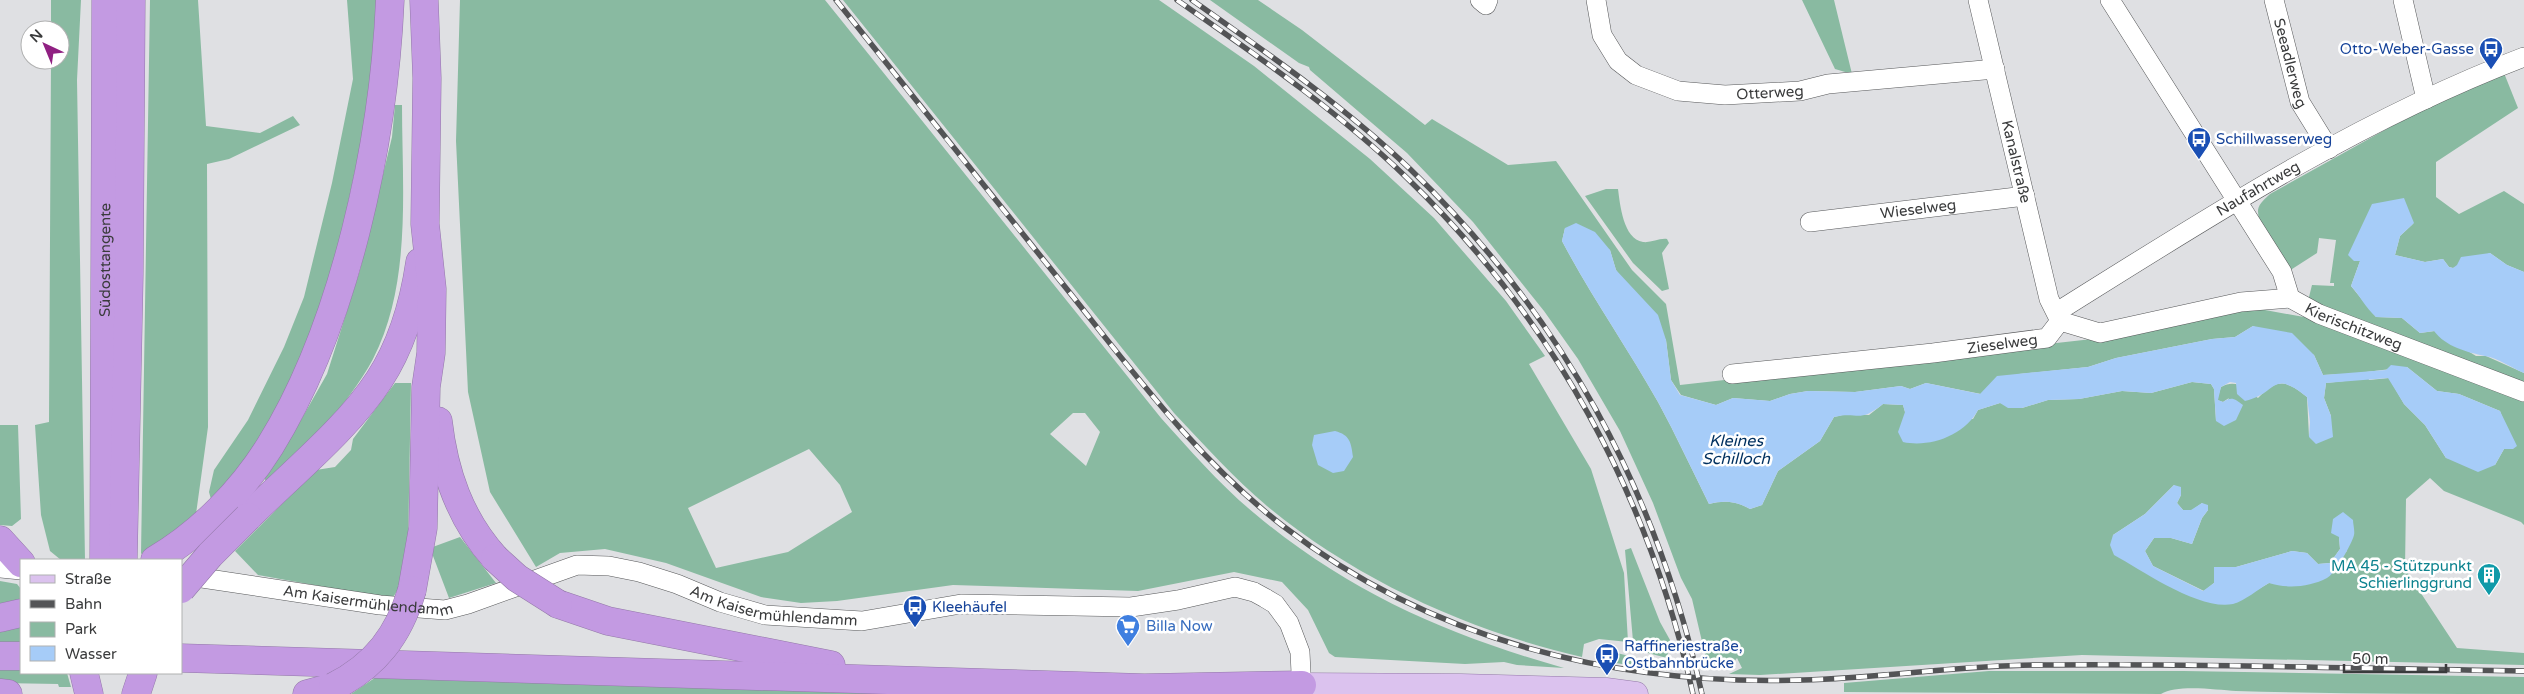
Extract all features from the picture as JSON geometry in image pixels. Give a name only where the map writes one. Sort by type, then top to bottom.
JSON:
[{"type":"highway","name":"Südosttangente","points":[[106,0],[114,519]]},
{"type":"highway","name":"Südosttangente","points":[[114,519],[129,274],[131,0]]},
{"type":"highway","points":[[182,588],[210,555],[238,509],[265,454],[288,416],[306,377],[328,320],[356,225],[374,142],[384,78],[390,0]]},
{"type":"highway","points":[[320,690],[360,671],[382,652],[399,626],[412,590],[423,528],[426,387],[430,353],[432,289],[425,224],[427,78],[424,0]]},
{"type":"highway","points":[[156,559],[190,535],[238,509],[348,419],[380,378],[396,348],[408,315],[425,224]]},
{"type":"highway","points":[[430,353],[440,435],[451,484],[470,528],[494,558],[524,583],[558,604],[608,621],[797,660],[943,682]]},
{"type":"highway","points":[[104,559],[114,519]]},
{"type":"highway","points":[[114,519],[124,559]]},
{"type":"highway","points":[[0,540],[20,561]]},
{"type":"highway","points":[[0,618],[20,613]]},
{"type":"highway","points":[[0,656],[20,656]]},
{"type":"highway","points":[[182,658],[1144,688],[1302,690]]},
{"type":"highway","points":[[84,674],[88,694]]},
{"type":"highway","points":[[103,674],[103,694]]},
{"type":"highway","points":[[123,674],[123,694]]},
{"type":"highway","points":[[136,694],[143,674]]},
{"type":"highway","points":[[0,693],[8,694]]},
{"type":"main road","points":[[1302,690],[1461,686],[1606,690],[1636,694]]},
{"type":"street","name":"Otterweg","points":[[1596,0],[1602,35],[1618,61],[1636,75],[1678,91],[1725,96],[1800,91],[1828,84],[1995,69]]},
{"type":"street","name":"Kanalstraße","points":[[1978,0],[2049,299],[2059,316]]},
{"type":"street","points":[[2110,0],[2236,199]]},
{"type":"street","name":"Seeadlerweg","points":[[2274,0],[2300,102],[2330,149]]},
{"type":"street","points":[[2403,0],[2426,99]]},
{"type":"street","name":"Naufahrtweg","points":[[2059,316],[2236,199],[2426,99],[2524,58]]},
{"type":"street","name":"Wieselweg","points":[[1810,222],[2025,196]]},
{"type":"street","name":"Kierischitzweg","points":[[2236,199],[2282,272],[2290,298],[2318,314],[2524,392]]},
{"type":"street","points":[[2059,316],[2100,333],[2241,302],[2290,298]]},
{"type":"street","name":"Zieselweg","points":[[1732,374],[1933,353],[2047,338],[2059,316]]},
{"type":"street","name":"Am Kaisermühlendamm","points":[[182,575],[380,605],[444,610],[468,604],[577,565],[609,566],[639,572],[677,584],[720,602],[765,615],[862,621],[961,604],[1131,607],[1178,600],[1235,587],[1254,592],[1275,604],[1289,623],[1300,652],[1302,690]]},
{"type":"street","points":[[0,568],[20,570]]},
{"type":"green space","points":[[51,0],[81,0],[77,80],[85,559],[60,559],[50,551],[41,515],[35,425],[49,422],[51,70],[70,70],[70,20],[51,20]]},
{"type":"green space","points":[[150,0],[198,0],[206,126],[260,133],[293,116],[300,125],[229,159],[207,164],[208,427],[196,514],[168,537],[141,554]]},
{"type":"green space","points":[[347,0],[379,0],[370,102],[337,254],[307,346],[261,439],[212,503],[209,492],[214,470],[248,420],[284,347],[304,297],[332,183],[353,79]]},
{"type":"green space","points":[[460,0],[825,0],[1161,418],[1241,502],[1290,541],[1326,566],[1400,608],[1479,641],[1564,668],[1517,665],[1504,662],[1465,664],[1335,657],[1329,653],[1308,610],[1282,582],[1234,572],[1138,591],[953,585],[837,601],[801,603],[761,597],[666,563],[605,549],[560,553],[536,567],[490,492],[468,392],[456,141]],"holes":[[[1073,413],[1085,413],[1100,432],[1086,466],[1050,434]],[[809,449],[840,485],[852,512],[788,552],[716,568],[688,508]]]},
{"type":"green space","points":[[843,0],[1159,0],[1254,66],[1370,159],[1434,218],[1506,301],[1545,356],[1529,364],[1591,469],[1624,573],[1628,642],[1599,639],[1584,644],[1582,657],[1498,633],[1416,600],[1376,579],[1302,533],[1267,506],[1231,473],[1174,413]]},
{"type":"green space","points":[[1210,0],[1258,0],[1302,30],[1425,125],[1432,119],[1508,165],[1556,161],[1632,270],[1666,304],[1680,385],[2119,336],[2242,310],[2265,310],[2304,317],[2312,285],[2334,286],[2334,283],[2330,283],[2336,240],[2319,238],[2317,253],[2289,271],[2269,242],[2261,225],[2258,210],[2261,203],[2270,194],[2428,106],[2504,73],[2518,108],[2436,162],[2436,197],[2459,214],[2504,191],[2524,204],[2524,272],[2507,265],[2490,253],[2453,268],[2449,267],[2443,259],[2425,262],[2395,255],[2400,236],[2414,223],[2360,261],[2351,286],[2376,317],[2402,318],[2420,333],[2435,331],[2476,356],[2486,356],[2524,373],[2524,525],[2521,522],[2444,491],[2430,478],[2406,499],[2405,569],[2457,648],[2524,653],[2524,665],[2082,655],[1760,675],[1729,674],[1742,668],[1737,658],[1731,666],[1708,667],[1692,599],[1681,578],[1653,503],[1620,431],[1578,359],[1544,311],[1473,222],[1407,153],[1310,70],[1309,67],[1299,63]],"holes":[[[1565,228],[1610,250],[1616,270],[1666,340],[1671,380],[1681,395],[1716,405],[1733,398],[1770,401],[1790,394],[1808,391],[1855,392],[1901,386],[1910,389],[1926,383],[1981,394],[2019,374],[2088,367],[2116,358],[2212,339],[2235,337],[2253,326],[2314,355],[2323,375],[2343,374],[2345,381],[2326,383],[2324,398],[2331,416],[2309,437],[2307,397],[2293,387],[2282,384],[2271,387],[2258,398],[2236,384],[2221,387],[2217,400],[2223,402],[2229,398],[2216,421],[2214,389],[2211,384],[2192,382],[2151,393],[2122,391],[2079,399],[2048,400],[2022,408],[2000,403],[1978,410],[1973,419],[1905,412],[1903,405],[1883,404],[1869,415],[1847,414],[1834,417],[1820,441],[1778,471],[1762,505],[1750,509],[1730,502],[1709,504],[1658,402],[1562,241]],[[2407,367],[2437,391],[2459,394],[2500,411],[2513,449],[2504,449],[2495,465],[2446,458],[2425,425],[2404,404],[2389,378],[2369,380],[2366,372]],[[2174,485],[2181,495],[2177,503],[2183,510],[2191,511],[2202,503],[2208,510],[2202,518],[2192,544],[2171,538],[2154,538],[2145,551],[2153,566],[2204,591],[2214,583],[2214,567],[2236,567],[2292,551],[2307,553],[2318,564],[2330,563],[2340,549],[2339,537],[2347,551],[2304,585],[2269,583],[2235,603],[2190,596],[2113,535],[2145,514]]]},
{"type":"green space","points":[[1802,0],[1834,0],[1852,74],[1835,69]]},
{"type":"green space","points":[[395,105],[402,105],[402,235],[394,299],[385,330],[363,377],[339,409],[312,440],[268,483],[262,476],[297,427],[327,374],[360,270],[392,137]]},
{"type":"green space","points":[[1606,189],[1618,189],[1624,220],[1631,235],[1643,242],[1667,239],[1669,243],[1662,253],[1669,289],[1662,291],[1633,263],[1585,196]]},
{"type":"green space","points":[[395,383],[411,383],[408,547],[405,578],[392,599],[258,575],[235,551],[316,470],[335,467],[351,450],[353,439]]},
{"type":"green space","points":[[0,425],[18,425],[21,519],[12,526],[0,525]]},
{"type":"green space","points":[[460,537],[496,583],[449,598],[430,548]]},
{"type":"green space","points":[[1631,548],[1660,622],[1670,640],[1667,658],[1648,653],[1633,641],[1625,550]]},
{"type":"green space","points":[[0,581],[17,584],[20,588],[20,602],[0,607]]},
{"type":"green space","points":[[20,622],[20,646],[0,645],[0,627]]},
{"type":"green space","points":[[1613,652],[1649,661],[1647,668],[1597,660],[1602,654]]},
{"type":"green space","points":[[0,661],[20,662],[20,674],[67,674],[71,687],[59,687],[58,684],[0,683]]},
{"type":"green space","points":[[1989,671],[2184,671],[2524,677],[2524,694],[2308,693],[2197,688],[2177,689],[2161,694],[1844,692],[1844,683]]},
{"type":"green space","points":[[382,673],[968,694],[351,694]]},
{"type":"water","points":[[2404,198],[2414,223],[2400,236],[2395,255],[2425,262],[2443,259],[2449,267],[2453,268],[2461,257],[2490,253],[2507,265],[2524,272],[2524,373],[2490,357],[2457,348],[2444,341],[2434,331],[2420,333],[2402,318],[2376,317],[2351,286],[2360,261],[2354,261],[2348,255],[2372,204]]},
{"type":"water","name":"Kleines Schilloch","points":[[1576,223],[1595,232],[1610,250],[1616,270],[1658,315],[1666,340],[1671,380],[1680,395],[1716,405],[1733,398],[1770,401],[1790,394],[1808,391],[1855,392],[1901,386],[1910,389],[1926,383],[1980,394],[1997,376],[2088,367],[2116,358],[2212,339],[2235,337],[2253,326],[2292,333],[2314,355],[2323,375],[2386,370],[2391,365],[2407,367],[2437,391],[2459,394],[2500,411],[2517,446],[2513,449],[2504,449],[2495,465],[2478,472],[2446,458],[2425,425],[2404,404],[2388,378],[2326,383],[2324,398],[2331,416],[2333,437],[2316,444],[2309,437],[2310,422],[2307,397],[2287,384],[2275,386],[2256,398],[2245,401],[2237,394],[2236,383],[2230,382],[2221,387],[2218,400],[2223,402],[2233,399],[2243,405],[2236,420],[2224,426],[2216,421],[2214,389],[2211,384],[2192,382],[2151,393],[2122,391],[2079,399],[2048,400],[2022,408],[2008,408],[2000,403],[1978,410],[1972,419],[1956,433],[1946,438],[1924,443],[1903,442],[1898,432],[1905,412],[1903,405],[1883,404],[1868,414],[1834,417],[1820,441],[1778,471],[1762,505],[1750,509],[1730,502],[1709,504],[1658,402],[1562,241],[1565,228]]},
{"type":"water","points":[[1335,431],[1347,437],[1353,457],[1344,471],[1333,473],[1318,465],[1312,445],[1314,435]]},
{"type":"water","points":[[2174,485],[2181,487],[2181,495],[2177,503],[2183,510],[2191,510],[2202,503],[2208,505],[2208,510],[2202,518],[2192,544],[2171,538],[2154,538],[2145,551],[2153,566],[2203,591],[2214,583],[2214,567],[2236,567],[2292,551],[2307,553],[2318,564],[2330,563],[2340,549],[2339,537],[2331,533],[2333,519],[2343,512],[2353,520],[2353,539],[2334,571],[2330,576],[2320,581],[2306,585],[2291,586],[2269,583],[2247,598],[2233,604],[2220,605],[2205,602],[2172,588],[2114,555],[2110,545],[2113,535],[2145,514]]},
{"type":"railway","points":[[836,0],[1144,386],[1196,446],[1224,474],[1252,501],[1283,526],[1340,566],[1401,599],[1464,627],[1529,648],[1596,664],[1664,675],[1733,680],[1833,679],[1980,667],[2040,665],[2221,665],[2524,671]]},
{"type":"railway","points":[[1177,0],[1295,84],[1353,129],[1407,178],[1460,233],[1508,291],[1550,351],[1589,415],[1622,481],[1650,549],[1674,621],[1693,694]]},
{"type":"railway","points":[[1192,0],[1332,102],[1385,146],[1464,225],[1513,284],[1557,345],[1596,409],[1629,476],[1658,546],[1682,619],[1702,694]]},
{"type":"place","name":"Otto-Weber-Gasse","points":[[2491,70]]},
{"type":"place","name":"Schillwasserweg","points":[[2199,160]]},
{"type":"place","name":"MA 45 - Stützpunkt Schierlinggrund","points":[[2489,596]]},
{"type":"place","name":"Kleehäufel","points":[[915,628]]},
{"type":"place","name":"Billa Now","points":[[1128,647]]},
{"type":"place","name":"Raffineriestraße, Ostbahnbrücke","points":[[1607,676]]}]
